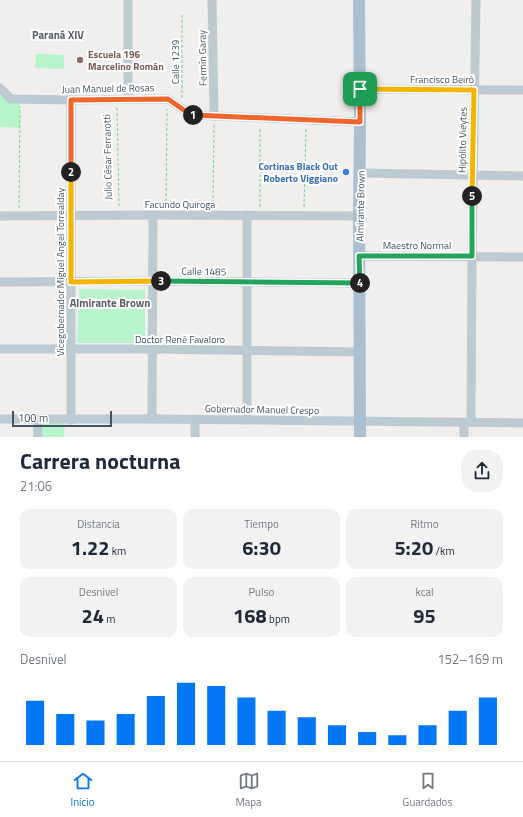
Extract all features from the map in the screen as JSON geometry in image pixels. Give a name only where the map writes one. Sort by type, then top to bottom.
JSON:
[{"type":"main road","name":"Almirante Brown","points":[[358,0],[360,89],[360,437]]},
{"type":"street","points":[[128,0],[128,99]]},
{"type":"street","name":"Fermín Garay","points":[[212,0],[214,116]]},
{"type":"street","name":"Hipólito Vieytes","points":[[464,437],[468,423],[476,0]]},
{"type":"street","name":"Juan Manuel de Rosas","points":[[0,88],[11,99],[20,100],[168,99],[191,115],[360,122]]},
{"type":"street","name":"Francisco Beiró","points":[[360,89],[523,90]]},
{"type":"street","name":"Vicegobernador Miguel Angel Torrealday","points":[[71,100],[71,420]]},
{"type":"street","points":[[360,173],[523,176]]},
{"type":"street","points":[[152,419],[153,215]]},
{"type":"street","points":[[247,215],[247,419]]},
{"type":"street","name":"Facundo Quiroga","points":[[0,216],[359,216]]},
{"type":"street","name":"Maestro Normal","points":[[359,256],[523,257]]},
{"type":"street","name":"Calle 1485","points":[[0,282],[153,281],[360,283]]},
{"type":"street","name":"Doctor René Favaloro","points":[[0,349],[152,349],[360,352]]},
{"type":"street","name":"Gobernador Manuel Crespo","points":[[0,419],[247,419],[523,423]]},
{"type":"street","points":[[37,419],[38,437]]},
{"type":"street","points":[[195,419],[195,437]]},
{"type":"path","name":"Calle 1239","points":[[182,15],[182,109]]},
{"type":"path","name":"Julio César Ferrarotti","points":[[117,99],[119,215]]},
{"type":"path","points":[[166,215],[168,99]]},
{"type":"path","points":[[19,216],[20,100]]},
{"type":"path","points":[[213,215],[214,116]]},
{"type":"path","points":[[260,215],[261,118]]},
{"type":"path","points":[[304,216],[306,120]]},
{"type":"green space","points":[[36,54],[64,55],[64,69],[35,68]]},
{"type":"green space","points":[[0,88],[20,100],[20,128],[0,127]]},
{"type":"green space","points":[[79,289],[145,290],[145,343],[77,343]]},
{"type":"green space","points":[[37,419],[65,420],[64,437],[38,437]]},
{"type":"place","name":"Escuela 196 Marcelino Román","points":[[80,60]]},
{"type":"place","name":"Cortinas Black Out Roberto Viggiano","points":[[346,172]]},
{"type":"district","name":"Paraná XIV","points":[[58,35]]},
{"type":"district","name":"Almirante Brown","points":[[110,303]]},
{"type":"route","points":[[360,89],[474,90],[472,256],[359,256],[360,283],[153,281],[71,282],[71,100],[168,99],[191,115],[360,122],[360,89]]}]
